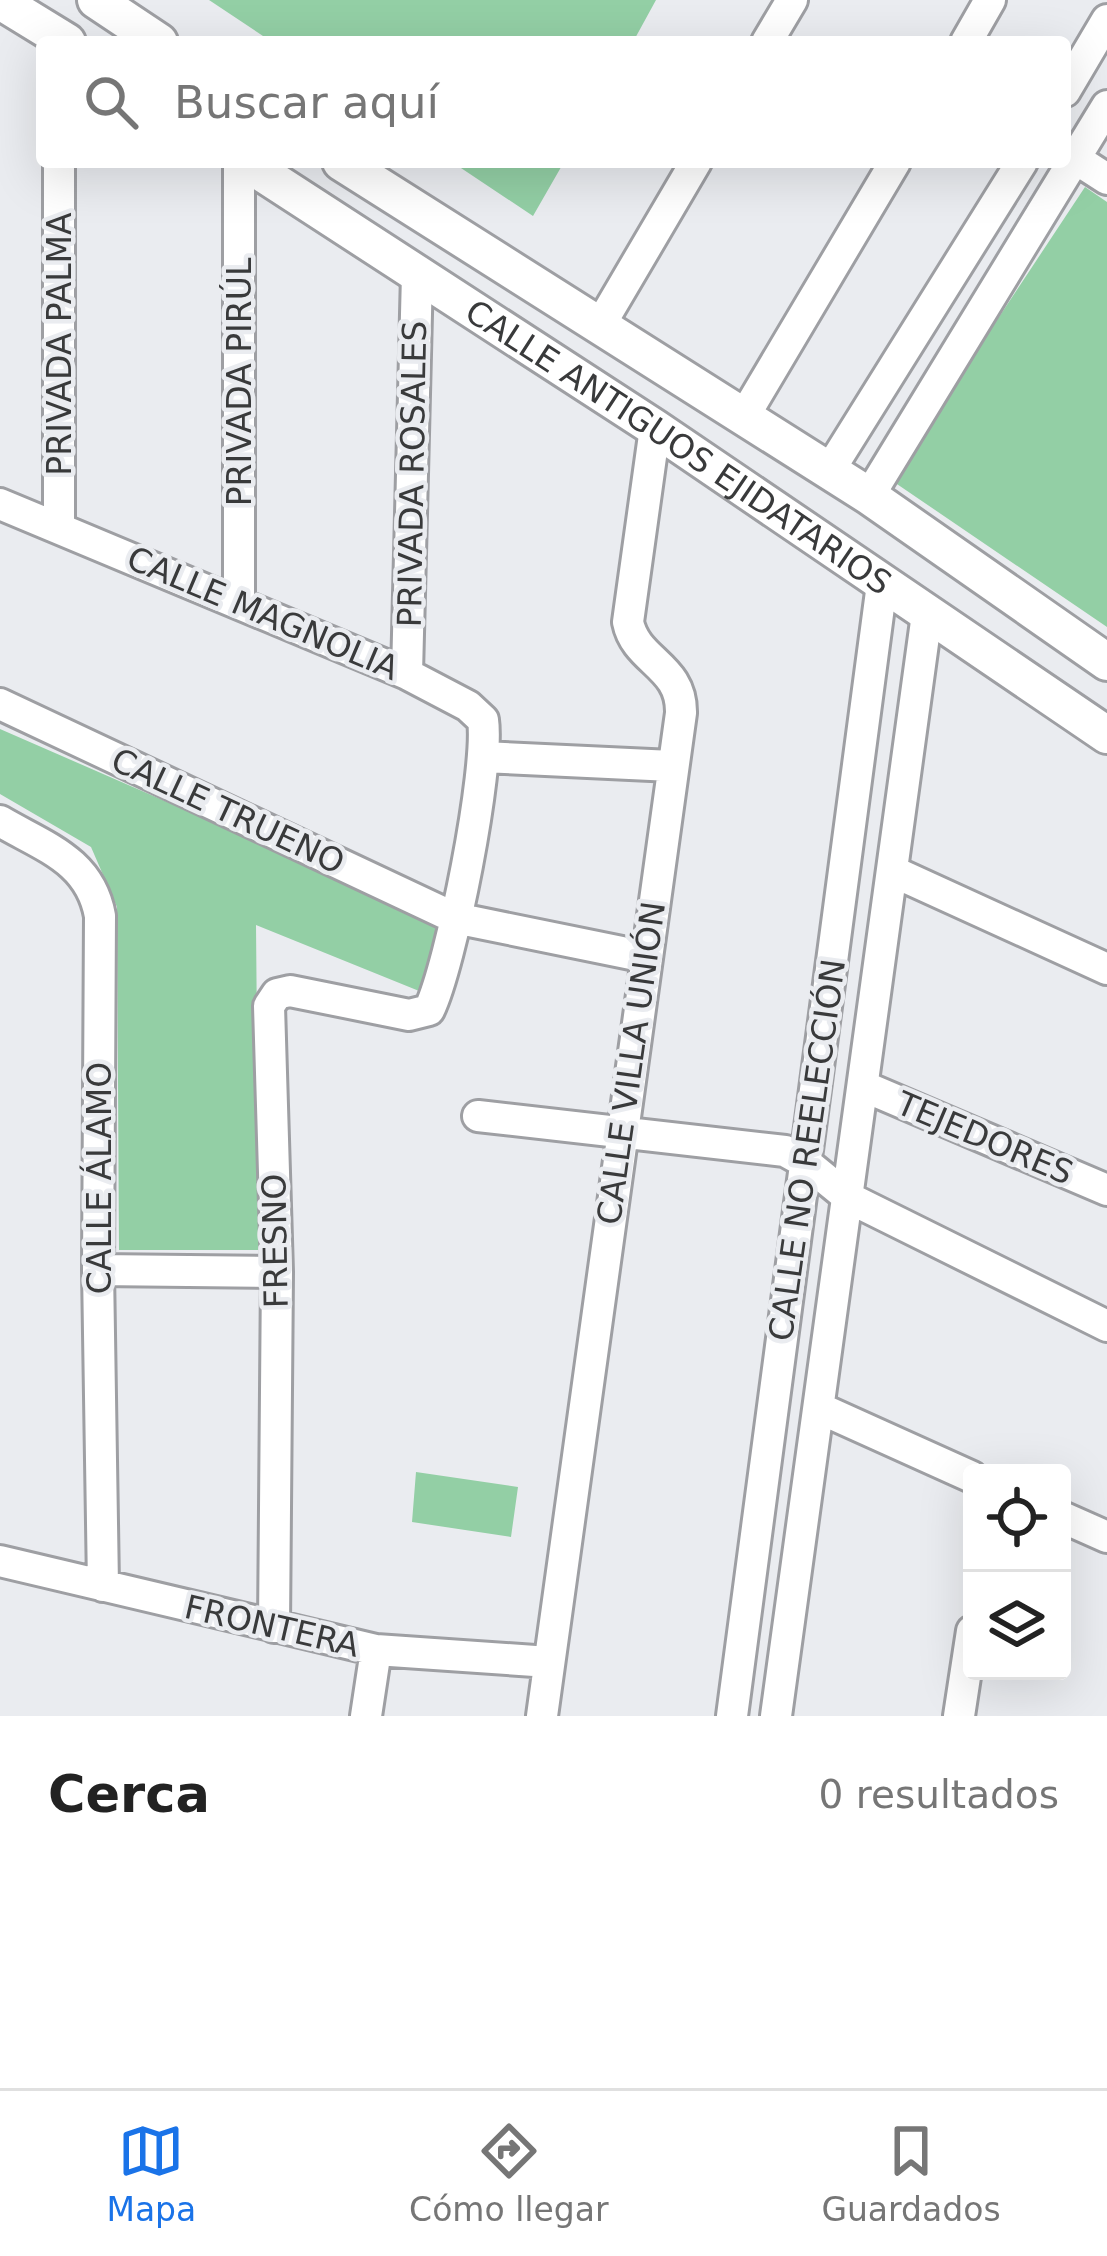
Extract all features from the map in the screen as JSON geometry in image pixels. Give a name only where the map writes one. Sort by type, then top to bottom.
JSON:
[{"type":"street","points":[[96,0],[150,36]]},
{"type":"street","points":[[771,36],[792,0]]},
{"type":"street","points":[[969,36],[990,0]]},
{"type":"street","points":[[0,1],[56,36]]},
{"type":"street","points":[[1071,81],[1107,20]]},
{"type":"street","points":[[1071,154],[1107,106]]},
{"type":"street","points":[[1071,156],[1107,179]]},
{"type":"street","name":"PRIVADA PALMA","points":[[59,168],[59,526]]},
{"type":"street","name":"PRIVADA PIRÚL","points":[[239,603],[242,168]]},
{"type":"street","name":"CALLE ANTIGUOS EJIDATARIOS","points":[[251,168],[656,428],[1107,736]]},
{"type":"street","name":"CALLE ANTIGUOS EJIDATARIOS","points":[[350,168],[869,496],[1107,662]]},
{"type":"street","points":[[598,327],[692,168]]},
{"type":"street","points":[[743,418],[891,168]]},
{"type":"street","points":[[830,471],[1018,168]]},
{"type":"street","points":[[869,496],[1062,168]]},
{"type":"street","name":"PRIVADA ROSALES","points":[[407,674],[417,274]]},
{"type":"street","name":"CALLE VILLA UNIÓN","points":[[542,1716],[681,696],[669,674],[630,634],[628,622],[656,428]]},
{"type":"street","name":"CALLE MAGNOLIA","points":[[0,504],[407,674],[478,713],[485,734],[483,758]]},
{"type":"street","name":"CALLE NO REELECCIÓN","points":[[732,1716],[882,584]]},
{"type":"street","name":"CALLE NO REELECCIÓN","points":[[776,1716],[927,614]]},
{"type":"street","name":"CALLE TRUENO","points":[[0,704],[455,918],[646,957]]},
{"type":"street","points":[[455,918],[483,758],[672,766]]},
{"type":"street","name":"CALLE ÁLAMO","points":[[0,821],[86,875],[100,916],[103,1586]]},
{"type":"street","points":[[892,871],[1107,969]]},
{"type":"street","name":"FRESNO","points":[[274,1627],[277,1272],[269,1006],[277,994],[304,991],[409,1015],[429,1010],[455,918]]},
{"type":"street","name":"TEJEDORES","points":[[863,1086],[1107,1190]]},
{"type":"street","points":[[478,1116],[784,1151],[849,1198],[1107,1326]]},
{"type":"street","points":[[98,1270],[277,1272]]},
{"type":"street","points":[[819,1408],[963,1473]]},
{"type":"street","points":[[1071,1521],[1107,1537]]},
{"type":"street","name":"FRONTERA","points":[[0,1561],[376,1650],[549,1662]]},
{"type":"street","points":[[366,1716],[376,1650]]},
{"type":"street","points":[[959,1716],[964,1680]]},
{"type":"green space","points":[[209,0],[656,0],[636,36],[263,36]]},
{"type":"green space","points":[[461,168],[561,168],[533,216]]},
{"type":"green space","points":[[1085,187],[1107,202],[1107,627],[891,480]]},
{"type":"green space","points":[[0,729],[438,920],[429,995],[256,925],[259,1250],[119,1250],[117,907],[91,847],[0,794]]},
{"type":"green space","points":[[416,1472],[518,1487],[511,1537],[412,1522]]}]
